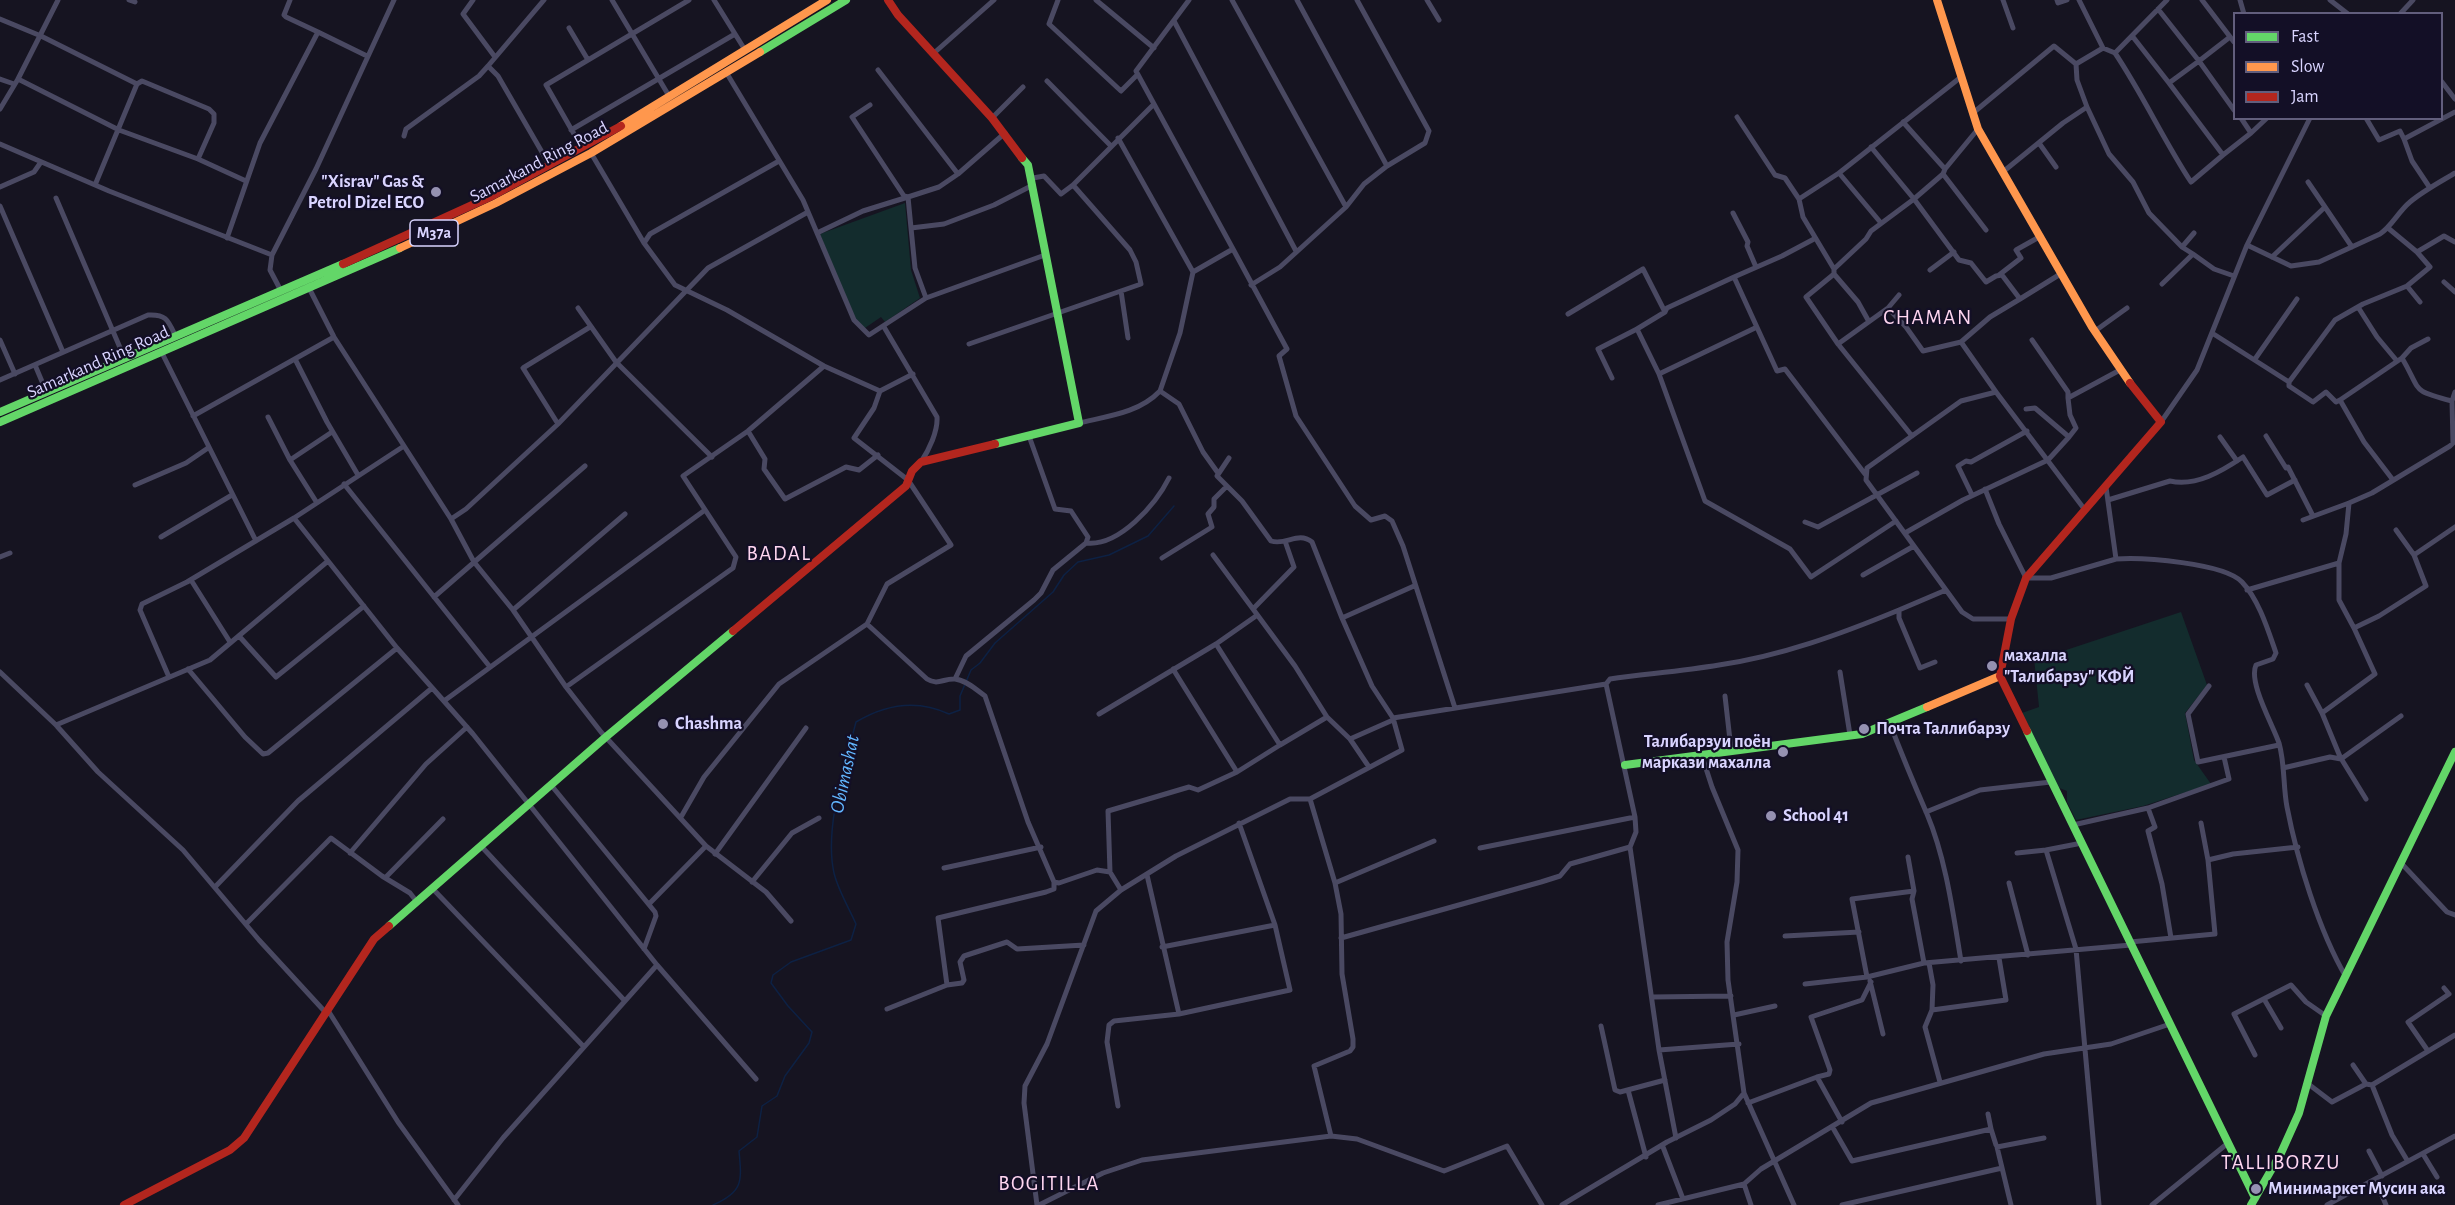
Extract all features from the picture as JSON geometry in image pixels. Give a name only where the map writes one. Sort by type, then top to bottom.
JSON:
[{"type":"main road","name":"Samarkand Ring Road","points":[[0,422],[308,286],[361,266],[591,153],[846,0]]},
{"type":"main road","points":[[1936,0],[1978,129],[2095,331],[2120,370],[2161,422],[2026,578],[2011,620],[2000,676],[2228,1143],[2253,1202]]},
{"type":"main road","name":"Samarkand Ring Road","points":[[0,412],[494,200],[823,1]]},
{"type":"main road","points":[[127,1204],[230,1150],[244,1138],[328,1013],[363,953],[374,939],[607,736],[906,486],[912,471],[921,462],[1079,423],[1056,314],[1033,181],[1028,165],[1005,133],[888,2]]},
{"type":"main road","points":[[758,42],[763,50]]},
{"type":"main road","points":[[1625,765],[1731,749],[1862,734],[2000,676]]},
{"type":"main road","points":[[2253,1202],[2299,1113],[2326,1016],[2347,978],[2455,752]]},
{"type":"street","points":[[0,110],[58,0]]},
{"type":"street","points":[[290,0],[284,15],[286,17],[367,56]]},
{"type":"street","points":[[280,290],[270,270],[272,255],[316,169],[394,0]]},
{"type":"street","points":[[473,0],[463,14],[495,57]]},
{"type":"street","points":[[404,136],[406,129],[479,76],[544,0]]},
{"type":"street","points":[[612,0],[669,96]]},
{"type":"street","points":[[582,148],[546,85],[689,0]]},
{"type":"street","points":[[714,0],[745,50]]},
{"type":"street","points":[[934,53],[994,0]]},
{"type":"street","points":[[1058,0],[1049,24],[1121,91],[1137,75]]},
{"type":"street","points":[[1096,0],[1154,48]]},
{"type":"street","points":[[1179,0],[1187,2],[1136,71],[1137,75],[1287,349],[1279,356],[1296,416],[1355,506],[1371,519],[1385,516],[1392,521],[1403,546],[1455,708]]},
{"type":"street","points":[[1232,0],[1346,207]]},
{"type":"street","points":[[1297,0],[1387,166]]},
{"type":"street","points":[[1251,285],[1280,267],[1346,207],[1364,184],[1387,166],[1425,143],[1429,131],[1357,0]]},
{"type":"street","points":[[1427,0],[1439,20]]},
{"type":"street","points":[[2003,0],[2013,28]]},
{"type":"street","points":[[2057,0],[2058,3],[2067,0]]},
{"type":"street","points":[[2079,0],[2103,48],[2115,53],[2142,93],[2156,126],[2192,182],[2265,120]]},
{"type":"street","points":[[2115,53],[2167,0]]},
{"type":"street","points":[[2169,83],[2232,40],[2202,0]]},
{"type":"street","points":[[2330,0],[2345,12]]},
{"type":"street","points":[[2402,12],[2413,0]]},
{"type":"street","points":[[2158,9],[2233,107]]},
{"type":"street","points":[[0,19],[40,36],[136,84]]},
{"type":"street","points":[[1174,21],[1296,251]]},
{"type":"street","points":[[568,28],[588,60]]},
{"type":"street","points":[[227,238],[260,143],[318,32]]},
{"type":"street","points":[[571,130],[735,34]]},
{"type":"street","points":[[2133,37],[2223,156]]},
{"type":"street","points":[[1972,113],[2054,46],[2076,64],[2077,80],[2109,154],[2133,182],[2149,213],[2182,247],[2214,269],[2234,276]]},
{"type":"street","points":[[2076,64],[2103,48]]},
{"type":"street","points":[[488,66],[498,76],[550,166]]},
{"type":"street","points":[[878,70],[958,174]]},
{"type":"street","points":[[726,72],[808,212],[854,320],[869,335],[926,298],[1045,255]]},
{"type":"street","points":[[1799,199],[1839,173],[1961,77]]},
{"type":"street","points":[[0,79],[16,82],[119,130],[198,159],[246,181]]},
{"type":"street","points":[[95,185],[136,84],[142,81],[209,109],[214,114],[214,123],[198,159]]},
{"type":"street","points":[[1047,81],[1110,145]]},
{"type":"street","points":[[2443,83],[2455,99]]},
{"type":"street","points":[[992,118],[1023,87]]},
{"type":"street","points":[[870,105],[852,117],[904,196],[908,197]]},
{"type":"street","points":[[911,228],[944,224],[994,205],[1033,181],[1044,177],[1061,194],[1154,105]]},
{"type":"street","points":[[2004,171],[2087,107]]},
{"type":"street","points":[[1737,117],[1775,175],[1785,178],[1799,199],[1803,217],[1814,239],[1834,272],[1858,302],[1868,321]]},
{"type":"street","points":[[2242,120],[2251,134]]},
{"type":"street","points":[[2161,422],[2198,370],[2247,245],[2309,120]]},
{"type":"street","points":[[2367,120],[2379,140],[2400,131],[2412,161],[2430,188]]},
{"type":"street","points":[[2404,139],[2440,120]]},
{"type":"street","points":[[1903,122],[1944,172],[1986,231]]},
{"type":"street","points":[[1912,436],[1838,344],[1806,297],[1834,272],[1881,223],[1914,199],[1944,172],[1978,129]]},
{"type":"street","points":[[817,233],[863,212],[939,187],[958,174],[1005,133]]},
{"type":"street","points":[[1079,423],[1133,410],[1146,404],[1160,391],[1178,343],[1193,272],[1118,138]]},
{"type":"street","points":[[2039,143],[2056,167]]},
{"type":"street","points":[[0,144],[95,185],[272,255]]},
{"type":"street","points":[[1871,147],[1914,199],[1959,260],[1971,263],[1986,282],[2021,258],[2016,250],[2041,236]]},
{"type":"street","points":[[591,153],[644,243],[675,285],[728,310],[824,366],[880,390]]},
{"type":"street","points":[[644,243],[650,234],[779,161]]},
{"type":"street","points":[[0,188],[34,172],[41,162]]},
{"type":"street","points":[[1839,173],[1881,223]]},
{"type":"street","points":[[2247,245],[2291,266],[2319,262],[2388,228],[2391,221],[2409,203],[2455,173]]},
{"type":"street","points":[[2308,182],[2352,247]]},
{"type":"street","points":[[969,344],[1141,284],[1136,262],[1119,235],[1073,185]]},
{"type":"street","points":[[908,197],[915,268],[926,298]]},
{"type":"street","points":[[56,198],[124,357]]},
{"type":"street","points":[[0,206],[63,352]]},
{"type":"street","points":[[2272,257],[2325,207]]},
{"type":"street","points":[[451,519],[465,509],[558,424],[708,268],[808,212]]},
{"type":"street","points":[[1733,213],[1748,242],[1747,246],[1756,267]]},
{"type":"street","points":[[2289,382],[2335,320],[2358,307],[2407,286],[2430,267],[2417,252],[2388,228]]},
{"type":"street","points":[[2182,247],[2194,232]]},
{"type":"street","points":[[2417,252],[2444,236],[2455,242]]},
{"type":"street","points":[[1612,378],[1598,349],[1637,329],[1665,312],[1667,308],[1814,239]]},
{"type":"street","points":[[1193,272],[1233,249]]},
{"type":"street","points":[[1930,270],[1953,252]]},
{"type":"street","points":[[2162,284],[2193,254]]},
{"type":"street","points":[[1568,314],[1643,269],[1665,312]]},
{"type":"street","points":[[1888,308],[1906,327],[1923,351],[1960,342],[1990,317],[2063,273]]},
{"type":"street","points":[[1999,275],[2005,278],[2020,299]]},
{"type":"street","points":[[1734,277],[1755,328],[1777,371],[1785,369],[1865,474],[1878,496],[1946,590],[1967,616],[2011,620]]},
{"type":"street","points":[[2444,282],[2455,292]]},
{"type":"street","points":[[308,286],[334,337],[451,519],[474,562],[513,610],[566,687],[601,732],[706,846],[775,901],[790,921]]},
{"type":"street","points":[[2407,286],[2420,302]]},
{"type":"street","points":[[1120,291],[1128,338]]},
{"type":"street","points":[[1838,344],[1888,308],[1899,295]]},
{"type":"street","points":[[2255,359],[2297,299]]},
{"type":"street","points":[[2358,307],[2377,337],[2399,360],[2418,390],[2452,401]]},
{"type":"street","points":[[578,308],[616,362],[712,457]]},
{"type":"street","points":[[2095,331],[2127,308]]},
{"type":"street","points":[[0,380],[148,315],[160,314],[166,317],[176,335]]},
{"type":"street","points":[[558,424],[523,368],[590,327]]},
{"type":"street","points":[[884,327],[934,410],[937,423],[927,453],[921,462]]},
{"type":"street","points":[[1659,374],[1755,328]]},
{"type":"street","points":[[1637,329],[1659,374],[1705,501],[1790,549],[1811,577],[1896,521]]},
{"type":"street","points":[[2212,333],[2289,382],[2289,386],[2313,402],[2326,392],[2336,402],[2340,400],[2399,360],[2411,348],[2428,339]]},
{"type":"street","points":[[193,416],[334,337]]},
{"type":"street","points":[[0,340],[15,374]]},
{"type":"street","points":[[1905,533],[1972,495],[2048,460],[2076,428],[2070,415],[2068,393],[2032,340]]},
{"type":"street","points":[[1960,342],[2085,510]]},
{"type":"street","points":[[161,351],[256,541]]},
{"type":"street","points":[[295,359],[332,432],[358,475]]},
{"type":"street","points":[[35,365],[47,392]]},
{"type":"street","points":[[566,687],[733,568],[736,557],[683,477],[748,431],[824,366]]},
{"type":"street","points":[[2068,398],[2120,370]]},
{"type":"street","points":[[681,817],[704,777],[779,684],[867,624],[887,584],[951,545],[908,480],[854,436],[874,408],[880,390],[913,374]]},
{"type":"street","points":[[1160,391],[1179,404],[1203,452],[1218,473],[1217,476],[1271,541],[1302,537],[1312,542],[1372,686],[1393,719],[1402,750],[1310,799],[1290,800],[1239,823],[1176,856],[1121,890],[1096,911],[1047,1044],[1025,1086],[1024,1103],[1038,1205],[1103,1173],[1142,1160],[1331,1136],[1357,1139],[1444,1171],[1507,1146],[1542,1205]]},
{"type":"street","points":[[1865,474],[1868,468],[1960,401],[1996,392]]},
{"type":"street","points":[[2303,520],[2372,494],[2454,444],[2452,401],[2455,393]]},
{"type":"street","points":[[2340,400],[2364,442],[2392,480]]},
{"type":"street","points":[[2026,409],[2035,408],[2069,436]]},
{"type":"street","points":[[268,417],[290,460],[317,504]]},
{"type":"street","points":[[748,431],[765,459],[764,469],[785,499],[846,467],[860,471],[878,455]]},
{"type":"street","points":[[1972,495],[1958,466],[1966,461],[1971,462],[2027,431]]},
{"type":"street","points":[[290,460],[332,432]]},
{"type":"street","points":[[955,679],[966,656],[1034,600],[1041,593],[1053,570],[1086,543],[1088,537],[1071,511],[1055,509],[1036,462],[1029,436]]},
{"type":"street","points":[[2266,436],[2295,480],[2313,516]]},
{"type":"street","points":[[2220,437],[2237,461]]},
{"type":"street","points":[[169,677],[140,610],[142,604],[190,580],[256,541],[317,504],[404,446]]},
{"type":"street","points":[[135,485],[186,464],[208,448]]},
{"type":"street","points":[[2108,500],[2170,482],[2195,480],[2222,471],[2243,457],[2267,495],[2295,480]]},
{"type":"street","points":[[1218,473],[1229,458]]},
{"type":"street","points":[[434,597],[585,466]]},
{"type":"street","points":[[1805,522],[1818,527],[1917,473]]},
{"type":"street","points":[[1086,543],[1095,544],[1132,523],[1149,509],[1169,478]]},
{"type":"street","points":[[344,484],[490,667]]},
{"type":"street","points":[[1162,558],[1212,527],[1208,514],[1214,507],[1214,499],[1227,486]]},
{"type":"street","points":[[2106,487],[2116,559]]},
{"type":"street","points":[[1985,489],[1999,524],[2026,578],[2051,578],[2116,559],[2152,558],[2204,567],[2234,576],[2247,590],[2267,627],[2276,653],[2273,659],[2256,665],[2254,670],[2263,705],[2279,745],[2287,807],[2333,955],[2347,978]]},
{"type":"street","points":[[161,537],[232,495]]},
{"type":"street","points":[[2322,713],[2374,674],[2354,628],[2338,600],[2339,563],[2346,534],[2349,503]]},
{"type":"street","points":[[444,701],[705,510]]},
{"type":"street","points":[[513,610],[625,514]]},
{"type":"street","points":[[294,518],[397,648],[467,727],[530,804],[657,965],[756,1079]]},
{"type":"street","points":[[2414,555],[2455,527]]},
{"type":"street","points":[[2354,628],[2379,616],[2426,586],[2414,555],[2396,530]]},
{"type":"street","points":[[1253,609],[1294,567],[1285,541]]},
{"type":"street","points":[[1863,575],[1914,546]]},
{"type":"street","points":[[0,558],[10,553]]},
{"type":"street","points":[[1214,555],[1256,616],[1295,666],[1327,717],[1350,739],[1369,767]]},
{"type":"street","points":[[56,725],[210,660],[328,561]]},
{"type":"street","points":[[2247,590],[2339,563]]},
{"type":"street","points":[[190,580],[230,642]]},
{"type":"street","points":[[1342,618],[1414,586]]},
{"type":"street","points":[[1350,739],[1393,719],[1606,684],[1610,679],[1721,665],[1779,652],[1839,634],[1946,590]]},
{"type":"street","points":[[239,636],[276,677],[364,606]]},
{"type":"street","points":[[1899,610],[1899,618],[1920,668],[1935,662]]},
{"type":"street","points":[[1099,714],[1216,644],[1256,616]]},
{"type":"street","points":[[867,624],[927,679],[938,683],[955,679],[985,696],[1028,822],[1041,847],[1054,882],[1054,889],[938,918],[947,985]]},
{"type":"street","points":[[1216,644],[1280,745]]},
{"type":"street","points":[[188,669],[245,737],[263,754],[268,753],[397,648]]},
{"type":"street","points":[[1173,669],[1237,772]]},
{"type":"street","points":[[0,672],[56,725],[98,772],[183,850],[246,924],[328,1013],[398,1122],[456,1202],[503,1138],[657,965]]},
{"type":"street","points":[[1839,672],[1850,735]]},
{"type":"street","points":[[1606,684],[1635,817],[1636,832],[1630,847],[1659,1050],[1676,1138]]},
{"type":"street","points":[[2307,685],[2342,759],[2366,799]]},
{"type":"street","points":[[2209,686],[2188,714],[2198,762],[2279,745]]},
{"type":"street","points":[[215,887],[298,801],[339,764],[432,688]]},
{"type":"street","points":[[1725,696],[1731,749]]},
{"type":"street","points":[[2283,768],[2330,757],[2342,759],[2401,716]]},
{"type":"street","points":[[1121,890],[1110,872],[1108,811],[1189,787],[1198,790],[1237,772],[1327,717]]},
{"type":"street","points":[[1890,724],[1926,812],[1950,899],[1961,962]]},
{"type":"street","points":[[350,853],[426,764],[467,727]]},
{"type":"street","points":[[715,854],[806,728]]},
{"type":"street","points":[[1701,753],[1712,787],[1738,850],[1727,942],[1731,996],[1744,1093],[1794,1205]]},
{"type":"street","points":[[2073,825],[2148,808],[2229,779],[2224,757]]},
{"type":"street","points":[[1926,812],[1980,790],[2051,782]]},
{"type":"street","points":[[551,785],[657,916],[644,949]]},
{"type":"street","points":[[1310,799],[1335,883],[1341,914],[1342,974],[1353,1047],[1344,1054],[1314,1066],[1331,1136]]},
{"type":"street","points":[[2148,808],[2155,827],[2148,831],[2162,884],[2171,938]]},
{"type":"street","points":[[1480,848],[1635,817]]},
{"type":"street","points":[[752,882],[792,833],[819,818]]},
{"type":"street","points":[[386,877],[443,819]]},
{"type":"street","points":[[1118,1106],[1107,1042],[1109,1025],[1114,1022],[1179,1014],[1290,990],[1275,925],[1239,823]]},
{"type":"street","points":[[1805,984],[1869,979],[1927,963],[1961,962],[2215,934],[2208,860],[2201,823]]},
{"type":"street","points":[[246,924],[329,839],[333,838],[350,853],[410,893],[417,902]]},
{"type":"street","points":[[1335,883],[1434,841]]},
{"type":"street","points":[[2017,853],[2082,843]]},
{"type":"street","points":[[481,846],[624,1000]]},
{"type":"street","points":[[649,904],[706,846]]},
{"type":"street","points":[[944,868],[1041,847]]},
{"type":"street","points":[[1341,938],[1541,882],[1560,876],[1570,864],[1630,847]]},
{"type":"street","points":[[2208,860],[2233,854],[2298,847]]},
{"type":"street","points":[[2046,850],[2076,949],[2099,1205]]},
{"type":"street","points":[[1908,857],[1914,891],[1912,899],[1933,985],[1932,1010],[1925,1027],[1940,1082]]},
{"type":"street","points":[[2401,863],[2447,912],[2455,915]]},
{"type":"street","points":[[1054,882],[1059,883],[1097,870],[1110,872]]},
{"type":"street","points":[[1147,875],[1179,1014]]},
{"type":"street","points":[[2009,883],[2028,955]]},
{"type":"street","points":[[432,888],[584,1047]]},
{"type":"street","points":[[1884,1034],[1869,979],[1852,899],[1914,891]]},
{"type":"street","points":[[1162,947],[1275,925]]},
{"type":"street","points":[[1785,936],[1859,932]]},
{"type":"street","points":[[887,1009],[947,985],[962,983],[964,980],[960,962],[964,956],[1007,942],[1017,949],[1084,945]]},
{"type":"street","points":[[1932,1010],[2006,1000],[1999,958]]},
{"type":"street","points":[[1748,1103],[1828,1074],[1830,1070],[1811,1017],[1862,1000],[1869,979]]},
{"type":"street","points":[[2255,1055],[2234,1014],[2291,985],[2306,1002],[2326,1016]]},
{"type":"street","points":[[2428,1051],[2408,1023],[2452,993],[2444,988]]},
{"type":"street","points":[[1652,997],[1731,996]]},
{"type":"street","points":[[2264,999],[2282,1028]]},
{"type":"street","points":[[1734,1015],[1775,1006]]},
{"type":"street","points":[[1658,1205],[1744,1184],[1775,1162],[1871,1103],[2044,1054],[2111,1044],[2170,1024]]},
{"type":"street","points":[[1601,1026],[1616,1090],[1628,1090],[1665,1080]]},
{"type":"street","points":[[2307,1083],[2332,1102],[2369,1085],[2455,1035]]},
{"type":"street","points":[[1659,1050],[1739,1044]]},
{"type":"street","points":[[2353,1065],[2369,1085],[2392,1135],[2407,1160]]},
{"type":"street","points":[[1817,1077],[1842,1122]]},
{"type":"street","points":[[1628,1090],[1646,1157]]},
{"type":"street","points":[[1562,1205],[1711,1120],[1735,1104],[1744,1093]]},
{"type":"street","points":[[1988,1114],[1996,1145]]},
{"type":"street","points":[[1833,1128],[1852,1161],[1991,1129]]},
{"type":"street","points":[[2327,1205],[2455,1136]]},
{"type":"street","points":[[2011,1205],[1996,1147],[2044,1138]]},
{"type":"street","points":[[2152,1205],[2228,1143]]},
{"type":"street","points":[[1663,1146],[1681,1201]]},
{"type":"street","points":[[2369,1151],[2382,1176]]},
{"type":"street","points":[[2423,1154],[2437,1177]]},
{"type":"street","points":[[1842,1205],[2002,1168]]},
{"type":"street","points":[[2375,1179],[2386,1205]]},
{"type":"street","points":[[1744,1184],[1751,1205]]},
{"type":"green space","points":[[905,203],[911,270],[920,298],[885,322],[881,317],[862,330],[855,323],[820,234]]},
{"type":"green space","points":[[2181,612],[2207,685],[2185,713],[2194,760],[2211,784],[2143,806],[2076,820],[2067,802],[2067,791],[2057,787],[2022,713],[2039,707],[2034,658],[2045,657]]},
{"type":"waterway","name":"Obimashat","points":[[713,1205],[730,1195],[738,1185],[739,1151],[757,1137],[762,1106],[777,1096],[785,1076],[809,1043],[812,1032],[771,983],[773,975],[791,962],[851,940],[856,924],[836,879],[832,855],[837,797],[856,722],[879,711],[902,706],[925,706],[949,714],[960,710],[960,696],[971,670],[980,663],[995,643],[1053,592],[1064,575],[1078,562],[1109,555],[1148,536],[1174,506]]},
{"type":"traffic: fast","points":[[760,52],[846,0]]},
{"type":"traffic: fast","points":[[995,444],[1079,423],[1028,165],[1022,158]]},
{"type":"traffic: fast","points":[[0,422],[400,248]]},
{"type":"traffic: fast","points":[[0,412],[343,264]]},
{"type":"traffic: fast","points":[[389,926],[607,736],[733,631]]},
{"type":"traffic: fast","points":[[1625,765],[1862,734],[1927,707]]},
{"type":"traffic: fast","points":[[2027,731],[2255,1198]]},
{"type":"traffic: fast","points":[[2251,1205],[2281,1153],[2299,1113],[2326,1016],[2455,752]]},
{"type":"traffic: slow","points":[[621,126],[827,0]]},
{"type":"traffic: slow","points":[[1937,0],[1978,129],[2092,327],[2130,383]]},
{"type":"traffic: slow","points":[[400,248],[496,203],[591,153],[760,52]]},
{"type":"traffic: slow","points":[[1927,707],[2000,676]]},
{"type":"traffic: jam","points":[[888,0],[898,15],[992,118],[1022,158]]},
{"type":"traffic: jam","points":[[343,264],[492,196],[621,126]]},
{"type":"traffic: jam","points":[[2027,731],[2000,676],[2011,619],[2026,578],[2161,422],[2130,383]]},
{"type":"traffic: jam","points":[[733,631],[906,486],[912,471],[921,462],[995,444]]},
{"type":"traffic: jam","points":[[124,1205],[230,1150],[244,1138],[374,939],[389,926]]},
{"type":"place","name":"\"Xisrav\" Gas & Petrol Dizel ECO","points":[[436,192]]},
{"type":"place","name":"махалла \"Талибарзу\" КФЙ","points":[[1992,666]]},
{"type":"place","name":"Chashma","points":[[663,724]]},
{"type":"place","name":"Почта Таллибарзу","points":[[1864,729]]},
{"type":"place","name":"Талибарзуи поён маркази махалла","points":[[1783,752]]},
{"type":"place","name":"School 41","points":[[1771,816]]},
{"type":"place","name":"Минимаркет Мусин ака","points":[[2256,1189]]},
{"type":"district","name":"CHAMAN","points":[[1928,318]]},
{"type":"district","name":"BADAL","points":[[779,554]]},
{"type":"district","name":"TALLIBORZU","points":[[2281,1163]]},
{"type":"district","name":"BOGITILLA","points":[[1049,1184]]}]
